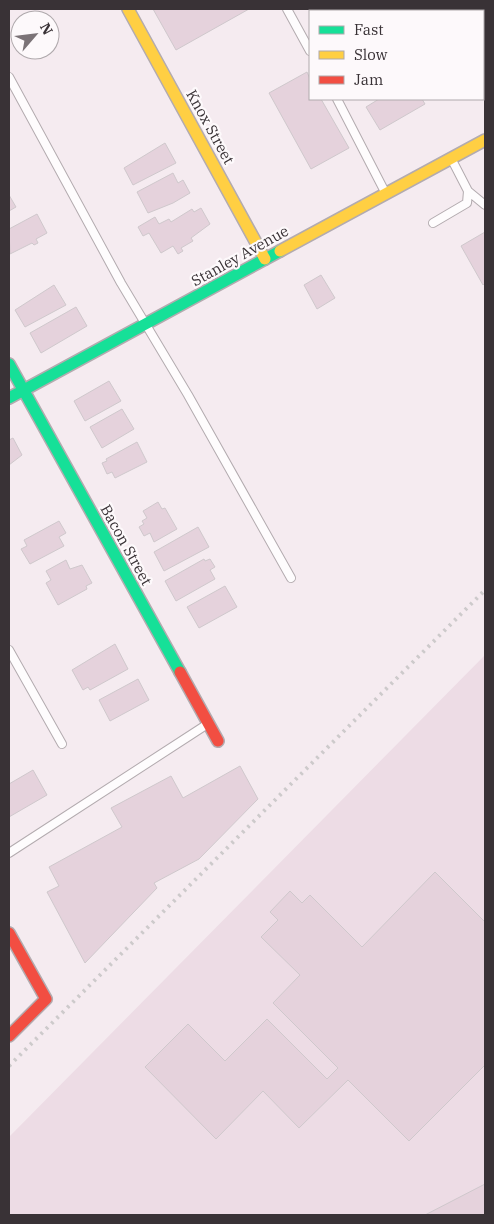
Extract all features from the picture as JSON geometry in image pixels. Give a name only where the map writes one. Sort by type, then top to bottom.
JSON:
[{"type":"street","name":"Knox Street","points":[[128,9],[265,259]]},
{"type":"street","name":"Stanley Avenue","points":[[9,398],[485,140]]},
{"type":"street","name":"Bacon Street","points":[[9,364],[218,741]]},
{"type":"street","points":[[9,933],[46,999],[9,1036]]},
{"type":"lane","points":[[287,9],[309,49]]},
{"type":"lane","points":[[9,77],[121,283],[291,578]]},
{"type":"lane","points":[[338,100],[386,194]]},
{"type":"lane","points":[[452,158],[468,191],[485,205]]},
{"type":"lane","points":[[433,223],[467,203],[468,191]]},
{"type":"lane","points":[[9,650],[62,744]]},
{"type":"lane","points":[[9,853],[208,724]]},
{"type":"shaded area","points":[[485,655],[485,1215],[9,1215],[9,1137]]},
{"type":"building","points":[[153,9],[249,9],[176,50]]},
{"type":"building","points":[[357,9],[384,9],[382,10]]},
{"type":"building","points":[[307,72],[309,77],[309,100],[322,100],[349,148],[311,169],[269,93]]},
{"type":"building","points":[[377,100],[423,100],[425,104],[380,130],[366,107]]},
{"type":"building","points":[[165,143],[176,163],[133,185],[124,168]]},
{"type":"building","points":[[173,173],[178,183],[183,180],[190,193],[173,203],[148,213],[137,192]]},
{"type":"building","points":[[9,195],[16,207],[9,211]]},
{"type":"building","points":[[201,208],[210,224],[191,238],[193,241],[181,248],[183,251],[178,254],[173,246],[161,253],[149,233],[143,236],[138,227],[155,217],[159,224],[169,219],[171,222],[192,209],[194,212]]},
{"type":"building","points":[[37,214],[47,233],[36,239],[38,243],[34,245],[32,243],[10,254],[9,229]]},
{"type":"building","points":[[485,232],[485,283],[483,285],[461,246]]},
{"type":"building","points":[[321,275],[335,298],[317,309],[304,285]]},
{"type":"building","points":[[54,285],[66,305],[25,327],[15,310]]},
{"type":"building","points":[[76,307],[87,326],[41,353],[30,333]]},
{"type":"building","points":[[109,381],[121,401],[85,421],[74,401]]},
{"type":"building","points":[[122,409],[134,429],[102,448],[90,427]]},
{"type":"building","points":[[13,438],[22,455],[9,465],[9,440]]},
{"type":"building","points":[[137,442],[147,462],[115,478],[112,472],[107,474],[102,463]]},
{"type":"building","points":[[158,502],[162,509],[165,508],[177,529],[154,542],[150,533],[144,536],[139,527],[144,524],[142,521],[147,518],[143,511]]},
{"type":"building","points":[[59,521],[66,533],[59,537],[64,546],[30,564],[21,549],[27,546],[24,540]]},
{"type":"building","points":[[198,527],[209,547],[164,571],[154,552]]},
{"type":"building","points":[[204,559],[205,561],[210,559],[215,567],[210,570],[215,579],[176,601],[165,581]]},
{"type":"building","points":[[66,560],[70,569],[82,565],[92,583],[86,586],[87,589],[58,605],[46,583],[51,580],[46,571]]},
{"type":"building","points":[[225,586],[237,607],[199,628],[187,607]]},
{"type":"building","points":[[115,644],[128,669],[90,690],[88,687],[83,690],[72,670]]},
{"type":"building","points":[[138,679],[149,700],[110,721],[99,700]]},
{"type":"building","points":[[240,766],[258,799],[199,859],[154,883],[157,888],[85,963],[47,892],[59,886],[49,867],[122,827],[111,808],[171,776],[183,798]]},
{"type":"building","points":[[33,770],[47,795],[9,817],[9,784]]},
{"type":"building","points":[[435,872],[485,922],[485,1065],[409,1141],[348,1080],[299,1128],[263,1091],[216,1139],[145,1067],[188,1024],[225,1061],[267,1019],[327,1079],[338,1068],[273,1003],[300,975],[261,937],[278,920],[270,912],[290,891],[302,903],[310,895],[362,947]]},
{"type":"building","points":[[485,1184],[485,1215],[425,1215]]},
{"type":"railway","points":[[9,1066],[485,590]]},
{"type":"traffic: fast","points":[[9,398],[280,251]]},
{"type":"traffic: fast","points":[[9,364],[180,672]]},
{"type":"traffic: slow","points":[[128,9],[265,259]]},
{"type":"traffic: slow","points":[[280,251],[485,140]]},
{"type":"traffic: jam","points":[[180,672],[218,741]]},
{"type":"traffic: jam","points":[[9,933],[46,999],[9,1036]]}]
